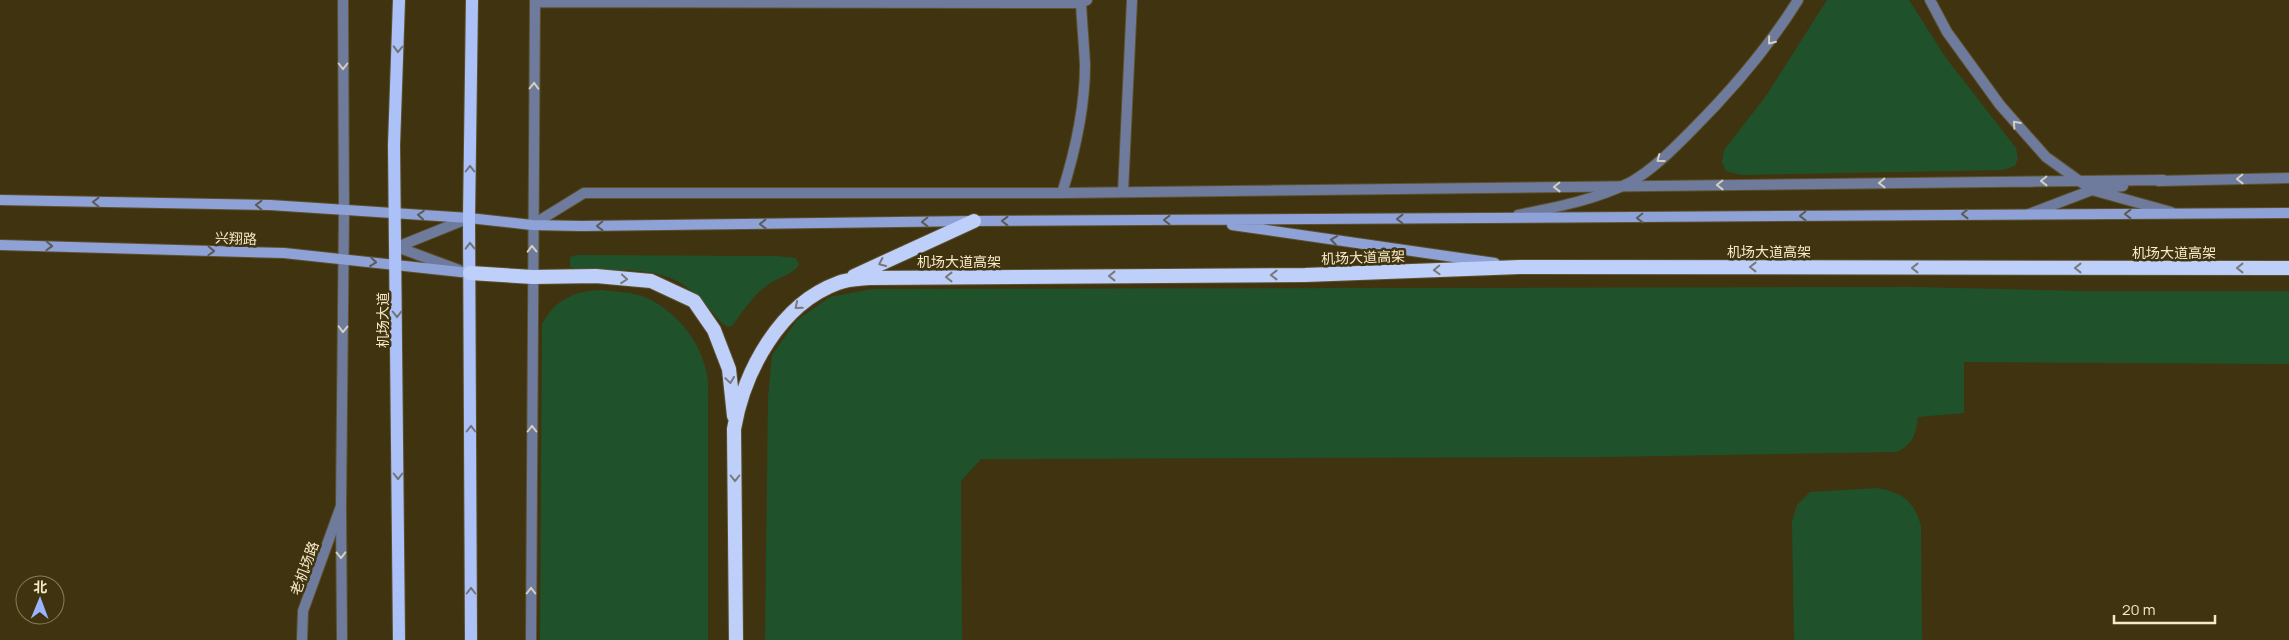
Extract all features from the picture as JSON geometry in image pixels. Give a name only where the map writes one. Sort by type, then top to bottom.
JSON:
[{"type":"highway","points":[[840,282],[974,221]]},
{"type":"highway","name":"机场大道高架","points":[[736,640],[734,429],[738,410],[770,339],[785,318],[799,304],[817,292],[840,282],[869,278],[1305,275],[1520,267],[2289,268]]},
{"type":"highway","points":[[470,274],[533,277],[596,276],[652,281],[694,301],[714,330],[729,370],[734,429]]},
{"type":"main road","name":"机场大道","points":[[399,0],[394,145],[397,248],[399,640]]},
{"type":"main road","points":[[471,640],[469,218],[472,0]]},
{"type":"main road","points":[[0,200],[270,205],[581,226],[974,221],[2289,213]]},
{"type":"main road","points":[[1199,220],[1520,267]]},
{"type":"main road","name":"兴翔路","points":[[0,245],[284,253],[470,274]]},
{"type":"street","points":[[342,640],[340,506],[344,210],[343,0]]},
{"type":"street","points":[[1123,192],[1132,0]]},
{"type":"street","points":[[1501,219],[1591,199],[1632,181],[1671,151],[1725,97],[1778,31],[1798,0]]},
{"type":"street","points":[[1930,0],[1947,32],[2000,105],[2046,157],[2092,190],[2176,214]]},
{"type":"street","points":[[531,640],[532,224],[535,1],[1084,2],[1085,66],[1082,107],[1072,159],[1062,193]]},
{"type":"street","points":[[532,224],[584,193],[1062,193],[2289,178]]},
{"type":"street","points":[[2029,214],[2092,190],[2163,180]]},
{"type":"street","points":[[397,248],[469,218]]},
{"type":"street","points":[[397,248],[470,274]]},
{"type":"street","name":"老机场路","points":[[302,640],[303,611],[340,506]]},
{"type":"green space","points":[[1827,0],[1909,0],[1946,58],[2016,148],[2018,158],[2015,166],[2003,170],[1741,175],[1726,171],[1722,162],[1724,150],[1766,96]]},
{"type":"green space","points":[[576,255],[776,256],[796,258],[799,265],[791,273],[772,282],[760,291],[732,326],[728,327],[723,324],[700,298],[679,282],[654,273],[576,269],[570,267],[570,257]]},
{"type":"green space","points":[[1913,287],[2082,291],[2289,291],[2289,364],[1964,362],[1964,413],[1918,417],[1913,438],[1906,446],[1896,452],[1602,457],[981,459],[961,481],[962,640],[765,640],[768,398],[772,355],[797,320],[830,297],[872,289]]},
{"type":"green space","points":[[602,290],[636,294],[667,310],[692,337],[703,359],[708,389],[708,640],[540,640],[542,324],[553,308],[567,298],[583,292]]},
{"type":"green space","points":[[1878,488],[1901,496],[1911,504],[1921,526],[1922,640],[1794,640],[1792,521],[1797,505],[1810,492]]}]
